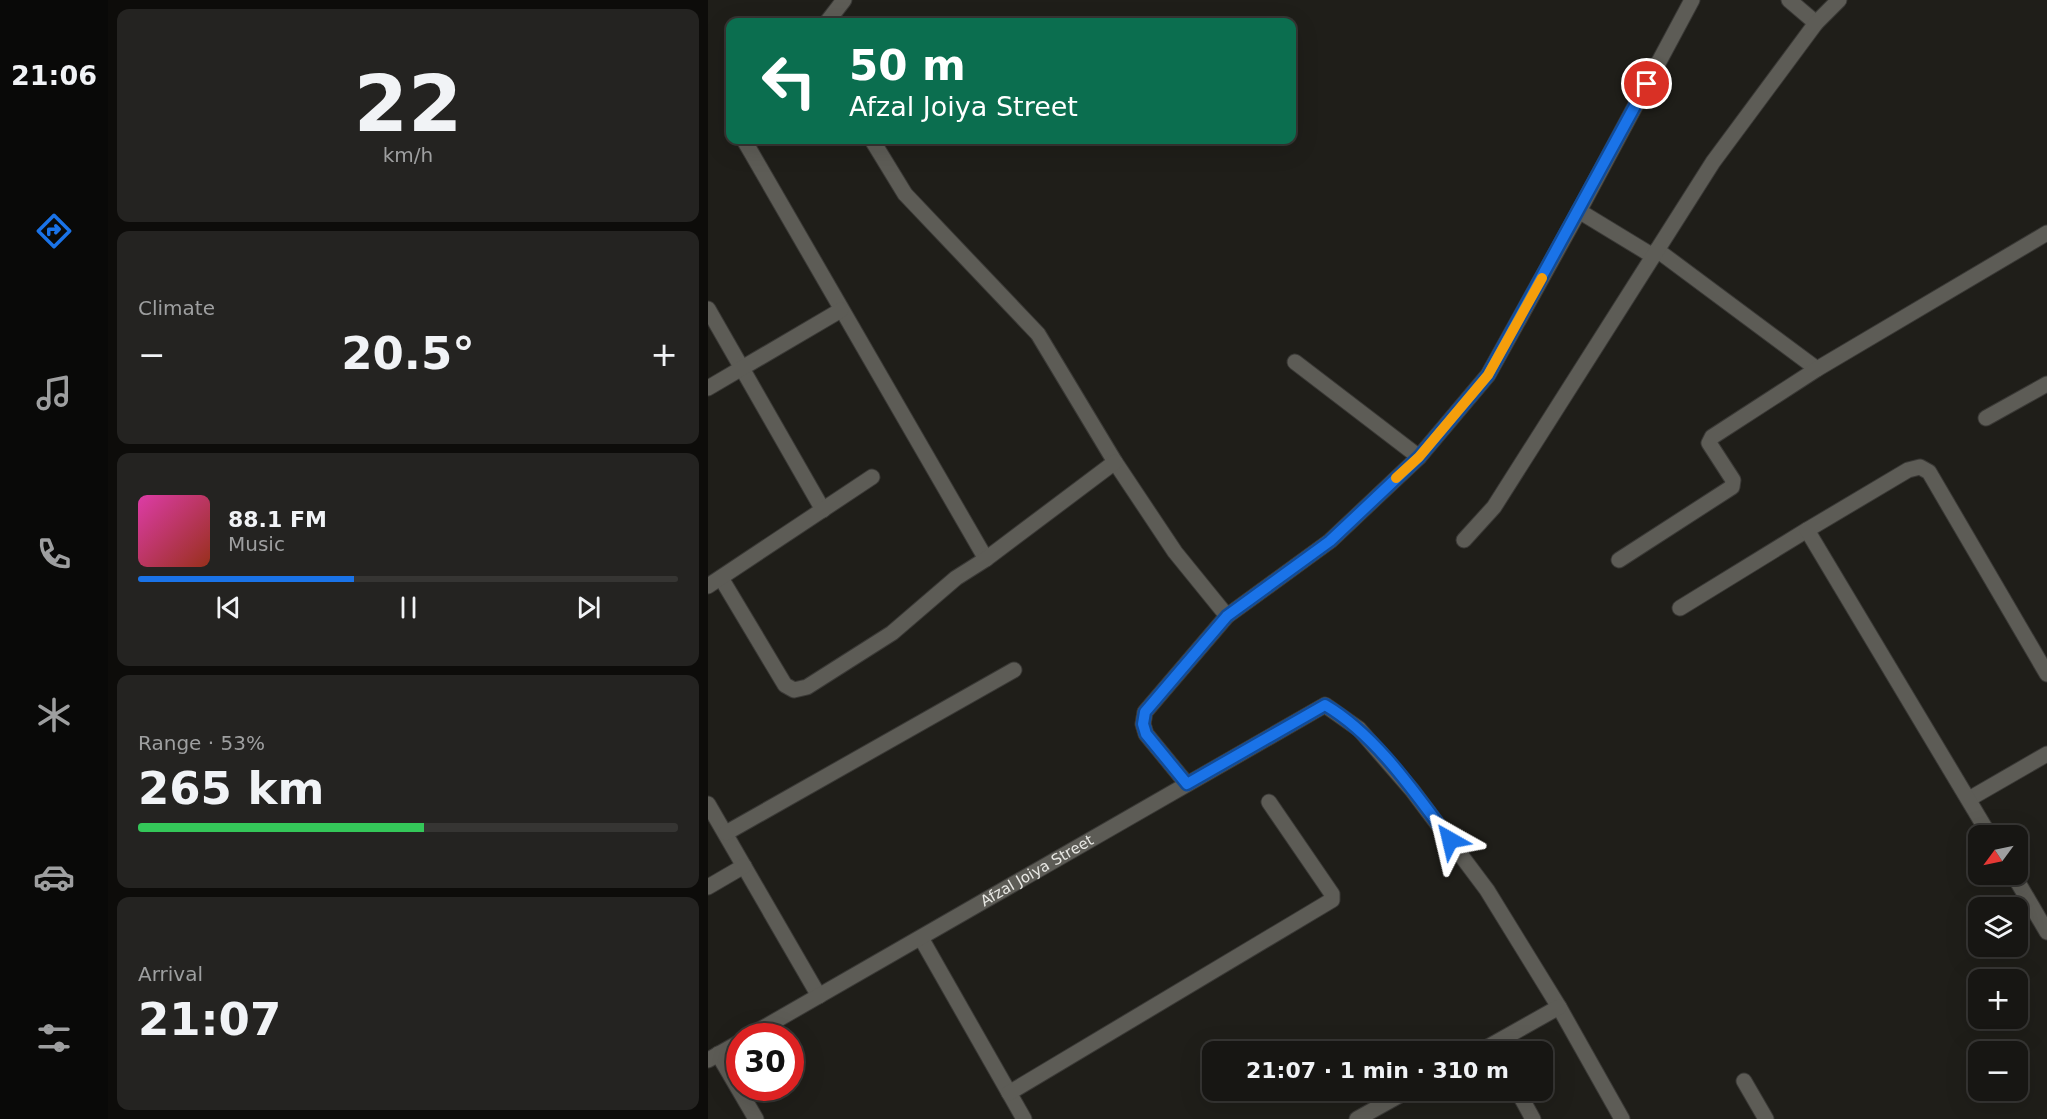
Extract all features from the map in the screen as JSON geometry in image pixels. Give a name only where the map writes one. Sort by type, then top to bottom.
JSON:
[{"type":"street","points":[[830,18],[844,0]]},
{"type":"street","points":[[1187,784],[1146,734],[1143,724],[1145,712],[1227,616],[1330,541],[1419,457],[1488,375],[1692,0]]},
{"type":"street","points":[[1789,0],[1816,23]]},
{"type":"street","points":[[1464,540],[1494,507],[1713,162],[1816,23],[1839,0]]},
{"type":"street","points":[[746,144],[986,559]]},
{"type":"street","points":[[874,144],[905,194],[1038,334],[1114,462],[1175,552],[1227,616]]},
{"type":"street","points":[[1579,211],[1655,253],[1817,369]]},
{"type":"street","points":[[1619,560],[1732,487],[1733,480],[1709,443],[1710,439],[1817,369],[2047,233]]},
{"type":"street","points":[[708,309],[823,510]]},
{"type":"street","points":[[708,388],[841,310]]},
{"type":"street","points":[[1295,362],[1419,457]]},
{"type":"street","points":[[1986,418],[2047,384]]},
{"type":"street","points":[[873,477],[714,582],[785,685],[794,690],[807,687],[892,633],[956,578],[986,559],[1114,462]]},
{"type":"street","points":[[1680,608],[1908,470],[1920,467],[1929,472],[2047,674]]},
{"type":"street","points":[[1807,530],[1984,825]]},
{"type":"street","points":[[726,833],[1014,670]]},
{"type":"street","name":"Afzal Joiya Street","points":[[772,1023],[1325,705],[1359,729],[1412,790],[1487,890],[1559,1007]]},
{"type":"street","points":[[1969,799],[2047,754]]},
{"type":"street","points":[[1010,1093],[1332,900],[1332,894],[1269,802]]},
{"type":"street","points":[[708,804],[819,996]]},
{"type":"street","points":[[708,887],[744,866]]},
{"type":"street","points":[[2019,885],[2047,932]]},
{"type":"street","points":[[921,938],[1024,1119]]},
{"type":"street","points":[[1502,1041],[1559,1007],[1622,1119]]},
{"type":"street","points":[[713,1057],[756,1119]]},
{"type":"street","points":[[1744,1081],[1766,1119]]},
{"type":"street","points":[[1366,1117],[1391,1101]]},
{"type":"street","points":[[1523,1101],[1533,1119]]},
{"type":"slow traffic","points":[[1396,478],[1419,457],[1488,375],[1542,278]]},
{"type":"route","points":[[1450,840],[1412,790],[1359,729],[1325,705],[1187,784],[1146,734],[1143,724],[1145,712],[1227,616],[1330,541],[1419,457],[1488,375],[1647,84]]}]
